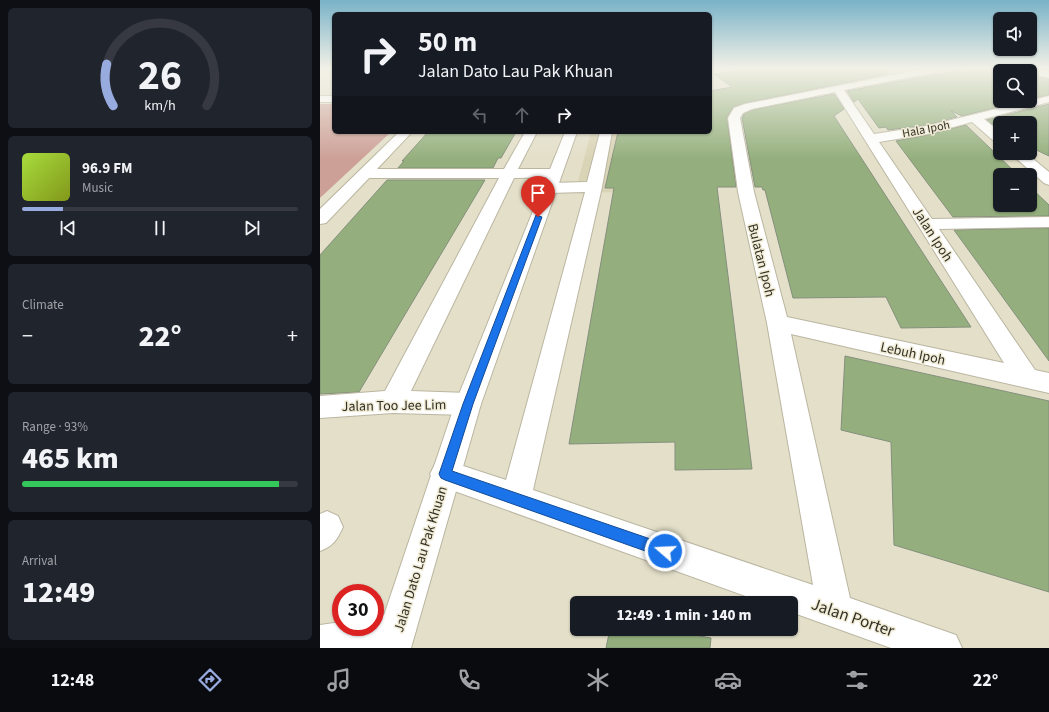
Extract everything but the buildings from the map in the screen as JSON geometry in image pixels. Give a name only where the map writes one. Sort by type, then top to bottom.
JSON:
[{"type":"street","name":"Bulatan Ipoh","points":[[784,99],[749,106],[738,111],[734,118],[746,192],[778,323],[835,611]]},
{"type":"street","name":"Jalan Ipoh","points":[[845,99],[926,224],[1038,380]]},
{"type":"street","name":"Hala Ipoh","points":[[871,140],[976,119],[1048,99]]},
{"type":"street","points":[[320,100],[332,100]]},
{"type":"street","points":[[976,119],[993,133]]},
{"type":"street","points":[[320,219],[404,134]]},
{"type":"street","points":[[393,402],[508,174],[530,134]]},
{"type":"street","name":"Jalan Dato Lau Pak Khuan","points":[[395,639],[468,404],[570,134]]},
{"type":"street","points":[[516,499],[594,187],[606,134]]},
{"type":"street","points":[[1025,160],[1049,180]]},
{"type":"street","points":[[365,174],[508,174],[594,187]]},
{"type":"street","points":[[926,224],[1049,222]]},
{"type":"street","name":"Lebuh Ipoh","points":[[778,323],[1038,380]]},
{"type":"street","name":"Jalan Too Jee Lim","points":[[320,407],[393,402],[468,404]]},
{"type":"street","name":"Jalan Porter","points":[[445,474],[943,648]]},
{"type":"street","points":[[320,644],[395,639]]},
{"type":"shaded area","points":[[320,104],[332,104],[332,134],[389,134],[320,198]]},
{"type":"shaded area","points":[[590,134],[669,134],[667,191],[575,193]]},
{"type":"route","points":[[538,217],[468,404],[445,474],[665,551]]}]
